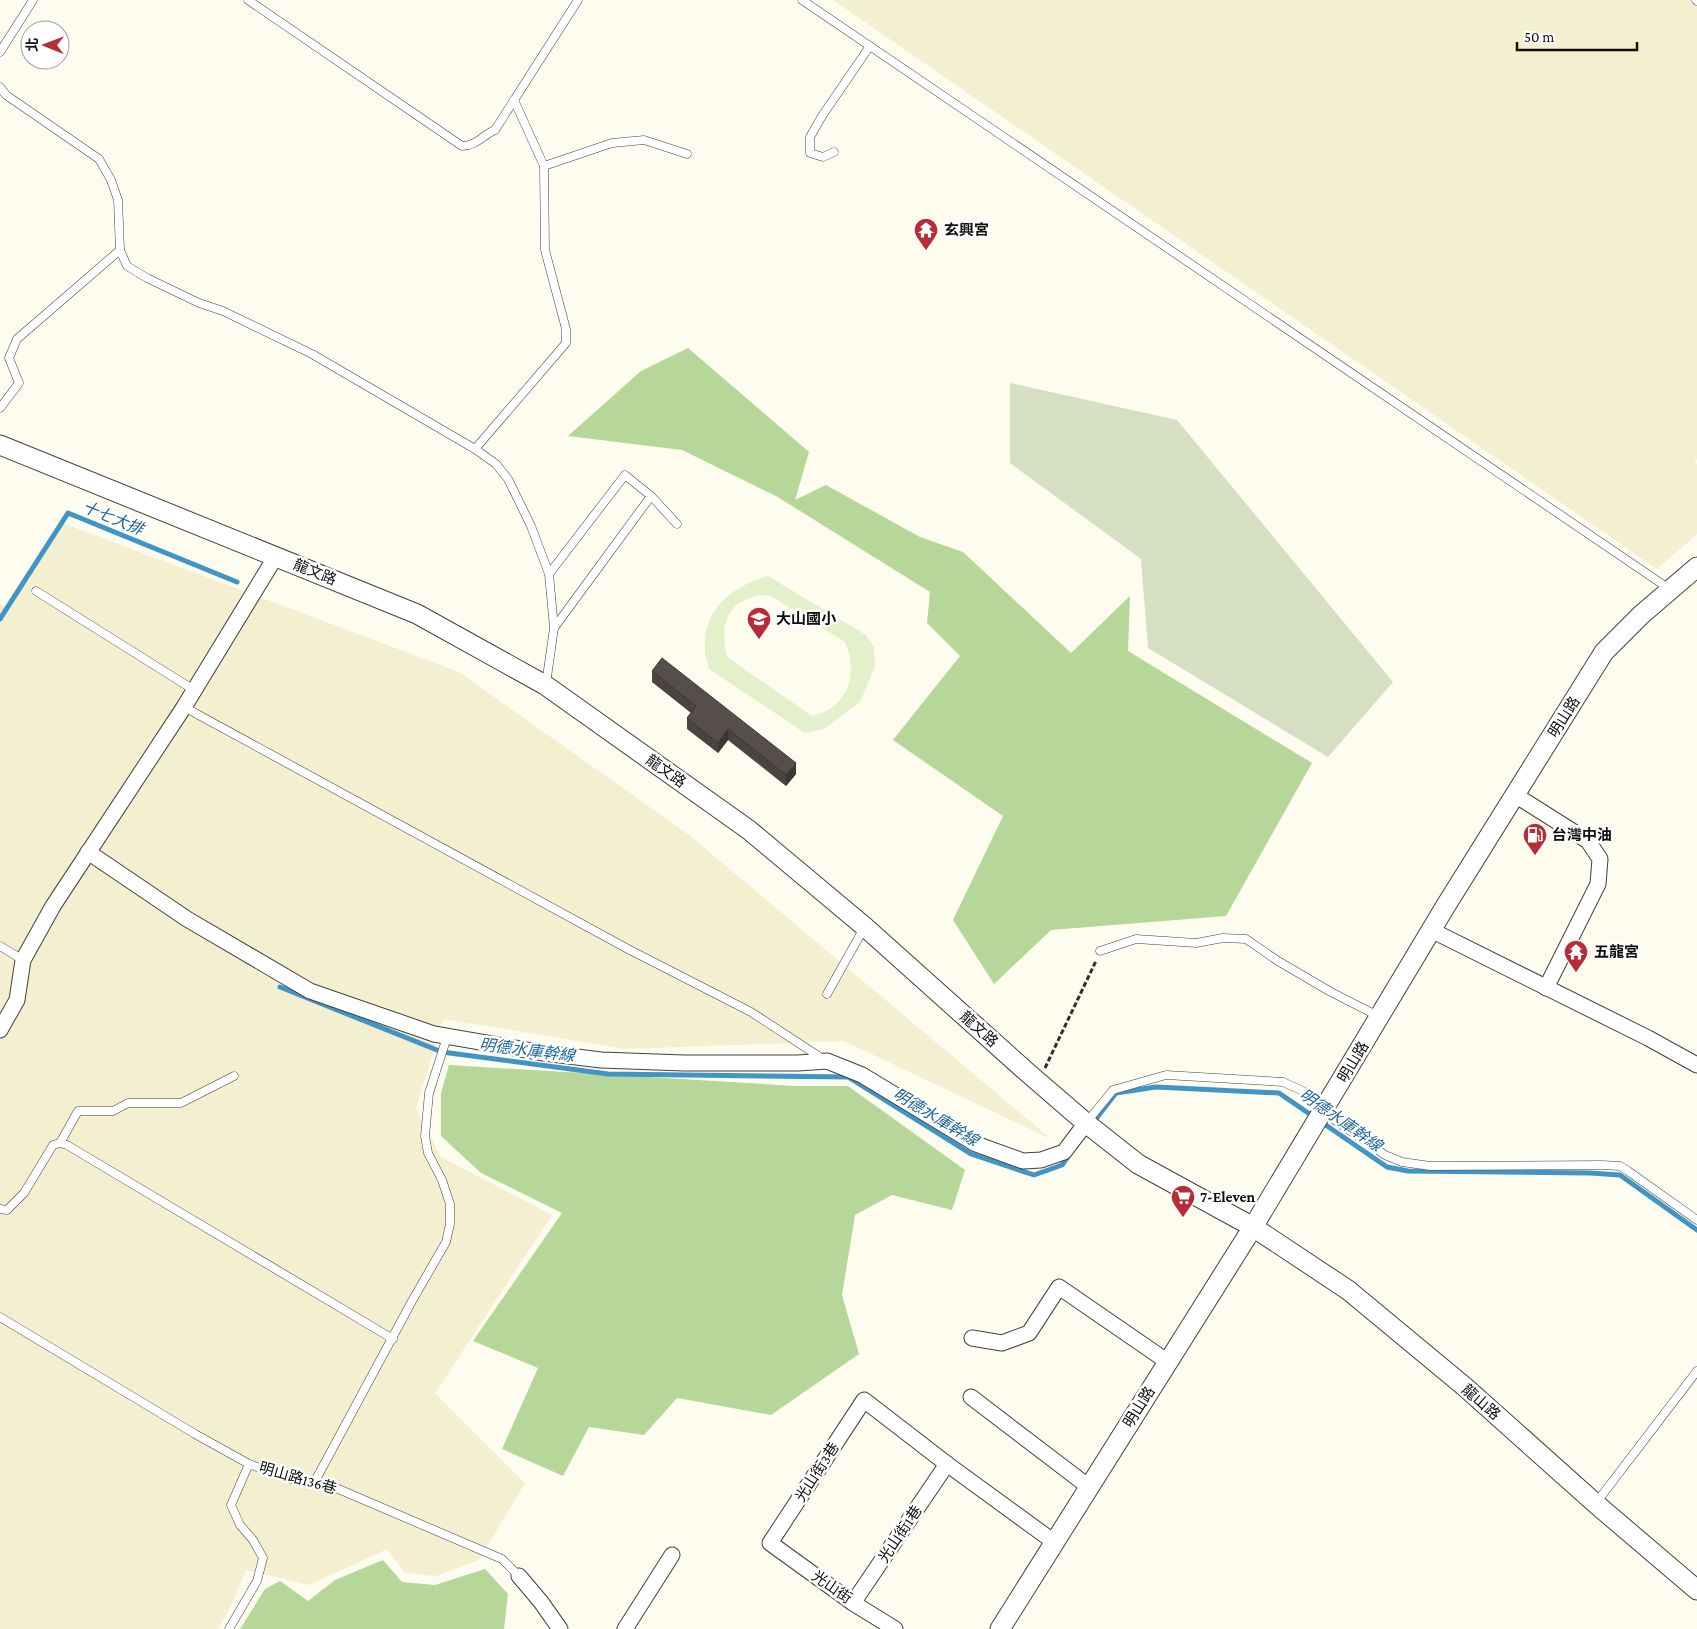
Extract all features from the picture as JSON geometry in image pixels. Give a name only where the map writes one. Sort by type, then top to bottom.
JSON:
[{"type":"street","name":"龍文路","points":[[0,445],[417,614],[545,686],[749,830],[866,927],[1038,1082],[1138,1164],[1253,1227]]},
{"type":"street","points":[[0,1030],[17,1000],[23,960],[53,906],[184,707],[276,556]]},
{"type":"street","name":"明山路","points":[[1000,1629],[1253,1227],[1431,930],[1604,652],[1641,615],[1697,567]]},
{"type":"street","points":[[1515,795],[1588,841],[1600,859],[1598,884],[1546,988]]},
{"type":"street","points":[[88,852],[187,919],[310,991],[434,1034],[446,1040],[601,1060],[684,1063],[798,1063],[827,1061],[862,1075],[976,1144],[1022,1161],[1041,1160],[1064,1152],[1090,1126]]},
{"type":"street","points":[[1431,930],[1648,1038],[1697,1065]]},
{"type":"street","name":"龍山路","points":[[1253,1227],[1348,1290],[1465,1387],[1596,1504],[1697,1590]]},
{"type":"street","points":[[972,1338],[1002,1343],[1028,1333],[1059,1287],[1168,1362]]},
{"type":"street","points":[[970,1398],[1089,1487]]},
{"type":"street","name":"光山街3巷","points":[[770,1544],[864,1400],[947,1464]]},
{"type":"street","points":[[947,1464],[1054,1542]]},
{"type":"street","name":"光山街1巷","points":[[853,1603],[947,1464]]},
{"type":"street","name":"光山街","points":[[770,1544],[853,1603],[895,1629]]},
{"type":"street","points":[[625,1629],[672,1555]]},
{"type":"street","name":"明山路136巷","points":[[519,1576],[560,1629]]},
{"type":"lane","points":[[0,52],[33,0]]},
{"type":"lane","points":[[248,0],[462,146],[470,146],[478,142],[485,134],[495,130],[578,0]]},
{"type":"lane","points":[[802,0],[1671,590]]},
{"type":"lane","points":[[834,152],[823,157],[810,153],[810,137],[822,116],[870,46]]},
{"type":"lane","points":[[0,87],[6,95],[99,159],[111,180],[118,200],[120,250],[127,266],[147,278],[199,303],[223,311],[312,354],[475,449],[496,464],[508,480],[531,526],[549,574],[554,628],[545,686]]},
{"type":"lane","points":[[475,449],[566,343],[566,329],[545,250],[544,166],[514,100]]},
{"type":"lane","points":[[544,166],[612,143],[644,140],[687,154]]},
{"type":"lane","points":[[0,408],[19,383],[9,358],[17,339],[120,250]]},
{"type":"lane","points":[[549,574],[625,475],[651,496],[677,524]]},
{"type":"lane","points":[[554,628],[651,496]]},
{"type":"lane","points":[[36,591],[194,690]]},
{"type":"lane","points":[[184,707],[628,949],[751,1012],[827,1061]]},
{"type":"lane","points":[[827,994],[866,927]]},
{"type":"lane","points":[[1100,951],[1136,939],[1196,943],[1223,938],[1246,939],[1331,992],[1380,1016]]},
{"type":"lane","points":[[0,946],[23,960]]},
{"type":"lane","points":[[314,1483],[412,1301],[442,1251],[448,1236],[450,1204],[442,1180],[428,1153],[425,1136],[429,1093],[446,1040]]},
{"type":"lane","points":[[1090,1126],[1113,1090],[1166,1075],[1283,1082],[1304,1091],[1320,1117],[1385,1155],[1402,1162],[1430,1166],[1602,1164],[1620,1166],[1697,1220]]},
{"type":"lane","points":[[60,1143],[78,1111],[113,1111],[128,1103],[181,1103],[234,1076]]},
{"type":"lane","points":[[0,1209],[7,1210],[20,1198],[53,1145],[60,1143],[75,1148],[393,1339]]},
{"type":"lane","name":"明山路136巷","points":[[0,1317],[186,1429],[249,1464],[286,1478],[336,1488],[474,1546],[502,1560],[519,1576]]},
{"type":"lane","points":[[1596,1504],[1697,1371]]},
{"type":"lane","points":[[229,1629],[257,1581],[263,1558],[253,1540],[240,1525],[232,1505],[249,1464]]},
{"type":"path","points":[[1038,1082],[1100,951]]},
{"type":"shaded area","points":[[833,0],[1697,0],[1697,459],[1694,462],[1697,464],[1697,534],[1657,569]]},
{"type":"shaded area","points":[[62,523],[459,672],[689,835],[1051,1139],[844,1041],[625,1049],[443,1019],[416,1109],[441,1157],[552,1215],[435,1393],[525,1483],[479,1560],[436,1576],[405,1573],[387,1549],[309,1585],[246,1570],[233,1602],[218,1629],[0,1629],[0,604],[6,608]]},
{"type":"green space","points":[[688,348],[809,452],[795,500],[826,485],[920,537],[963,552],[1071,653],[1130,596],[1128,651],[1312,763],[1226,916],[1051,930],[994,984],[953,920],[1003,816],[893,740],[960,656],[927,623],[930,592],[776,496],[682,450],[568,436],[641,371]]},
{"type":"green space","points":[[1010,383],[1177,420],[1393,682],[1328,757],[1148,648],[1141,559],[1010,463]]},
{"type":"green space","points":[[768,576],[866,635],[874,647],[875,666],[860,702],[824,729],[805,733],[709,669],[705,652],[705,635],[714,611],[732,593],[755,580]],"holes":[[[760,595],[771,596],[845,642],[851,666],[847,688],[842,698],[824,712],[812,716],[727,657],[724,635],[725,625],[732,610],[748,599]]]},
{"type":"green space","points":[[449,1065],[796,1086],[848,1086],[965,1170],[952,1210],[892,1195],[855,1215],[842,1295],[859,1354],[771,1415],[677,1398],[644,1435],[589,1427],[563,1476],[502,1449],[538,1368],[473,1341],[562,1213],[481,1173],[441,1136],[441,1093]]},
{"type":"green space","points":[[383,1560],[402,1582],[435,1585],[485,1569],[508,1594],[504,1629],[240,1629],[265,1589],[280,1581],[308,1601],[335,1580]]},
{"type":"building","points":[[662,658],[796,763],[786,775],[728,729],[718,743],[687,718],[696,706],[652,671]]},
{"type":"waterway","name":"十七大排","points":[[0,619],[68,513],[237,582]]},
{"type":"waterway","name":"明德水庫幹線","points":[[280,987],[442,1052],[608,1074],[848,1077],[971,1154],[1034,1175],[1062,1165],[1069,1155]]},
{"type":"waterway","name":"明德水庫幹線","points":[[1092,1124],[1116,1093],[1156,1087],[1279,1093],[1387,1167],[1408,1171],[1620,1175],[1697,1230]]},
{"type":"place","name":"玄興宮","points":[[926,251]]},
{"type":"place","name":"大山國小","points":[[759,640]]},
{"type":"place","name":"台灣中油","points":[[1535,856]]},
{"type":"place","name":"五龍宮","points":[[1576,973]]},
{"type":"place","name":"7-Eleven","points":[[1183,1218]]}]
